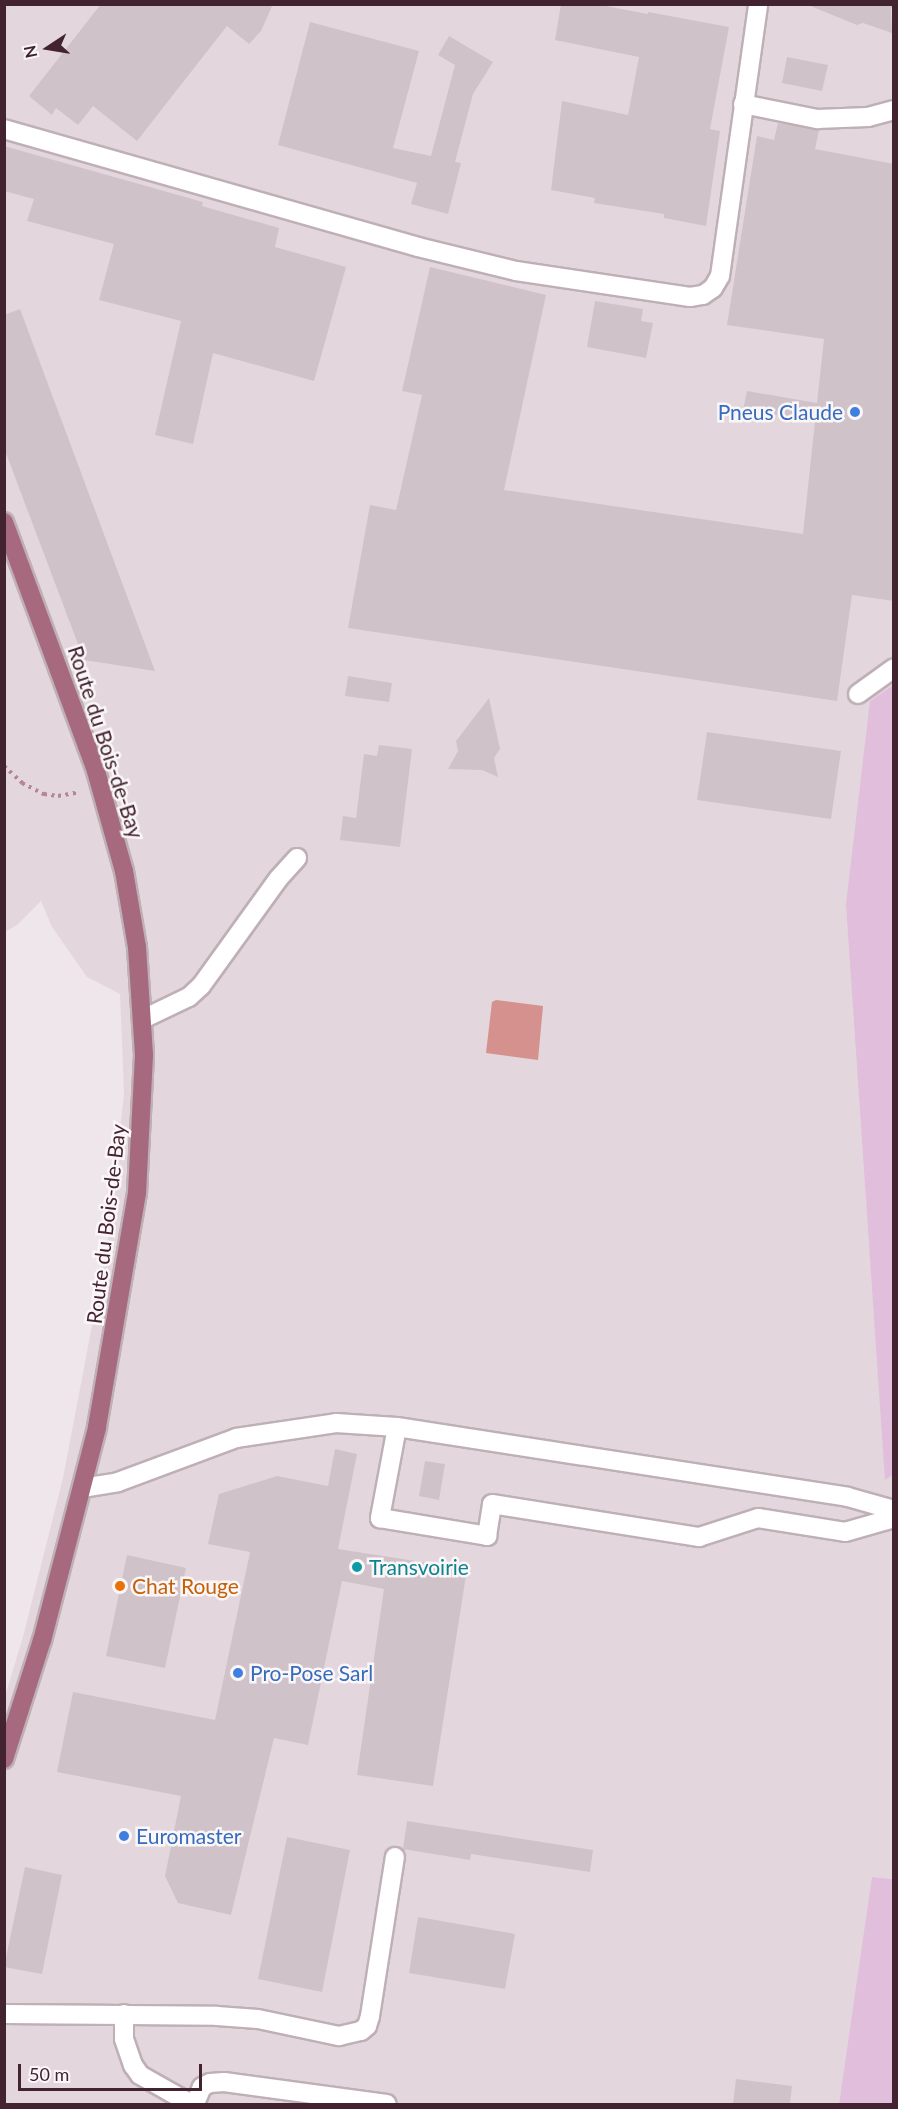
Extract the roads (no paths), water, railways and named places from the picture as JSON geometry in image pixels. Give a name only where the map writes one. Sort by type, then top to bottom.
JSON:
[{"type":"main road","name":"Route du Bois-de-Bay","points":[[4,522],[101,787],[124,871],[136,947],[143,1019],[142,1121],[137,1193],[117,1318],[82,1488],[42,1640],[4,1759]]},
{"type":"lane","points":[[4,129],[418,247],[516,271],[690,297],[703,295],[713,288],[720,276],[742,104],[758,4]]},
{"type":"lane","points":[[742,104],[817,119],[868,117],[894,110]]},
{"type":"lane","points":[[858,694],[894,668]]},
{"type":"lane","points":[[143,1019],[189,997],[201,986],[279,878],[297,858]]},
{"type":"lane","points":[[82,1488],[118,1482],[236,1438],[336,1423],[397,1427],[848,1497],[894,1510]]},
{"type":"lane","points":[[397,1427],[380,1518],[486,1536],[492,1504],[699,1538],[758,1518],[845,1532],[894,1518]]},
{"type":"lane","points":[[4,2014],[124,2014],[258,2019],[339,2036],[361,2031],[367,2026],[370,2016],[395,1857]]},
{"type":"lane","points":[[124,2014],[124,2039],[133,2065],[140,2075],[193,2104],[202,2087],[210,2083],[224,2082],[387,2104]]},
{"type":"place","name":"Pneus Claude","points":[[855,412]]},
{"type":"place","name":"Transvoirie","points":[[357,1567]]},
{"type":"place","name":"Chat Rouge","points":[[120,1586]]},
{"type":"place","name":"Pro-Pose Sarl","points":[[238,1673]]},
{"type":"place","name":"Euromaster","points":[[124,1836]]}]
